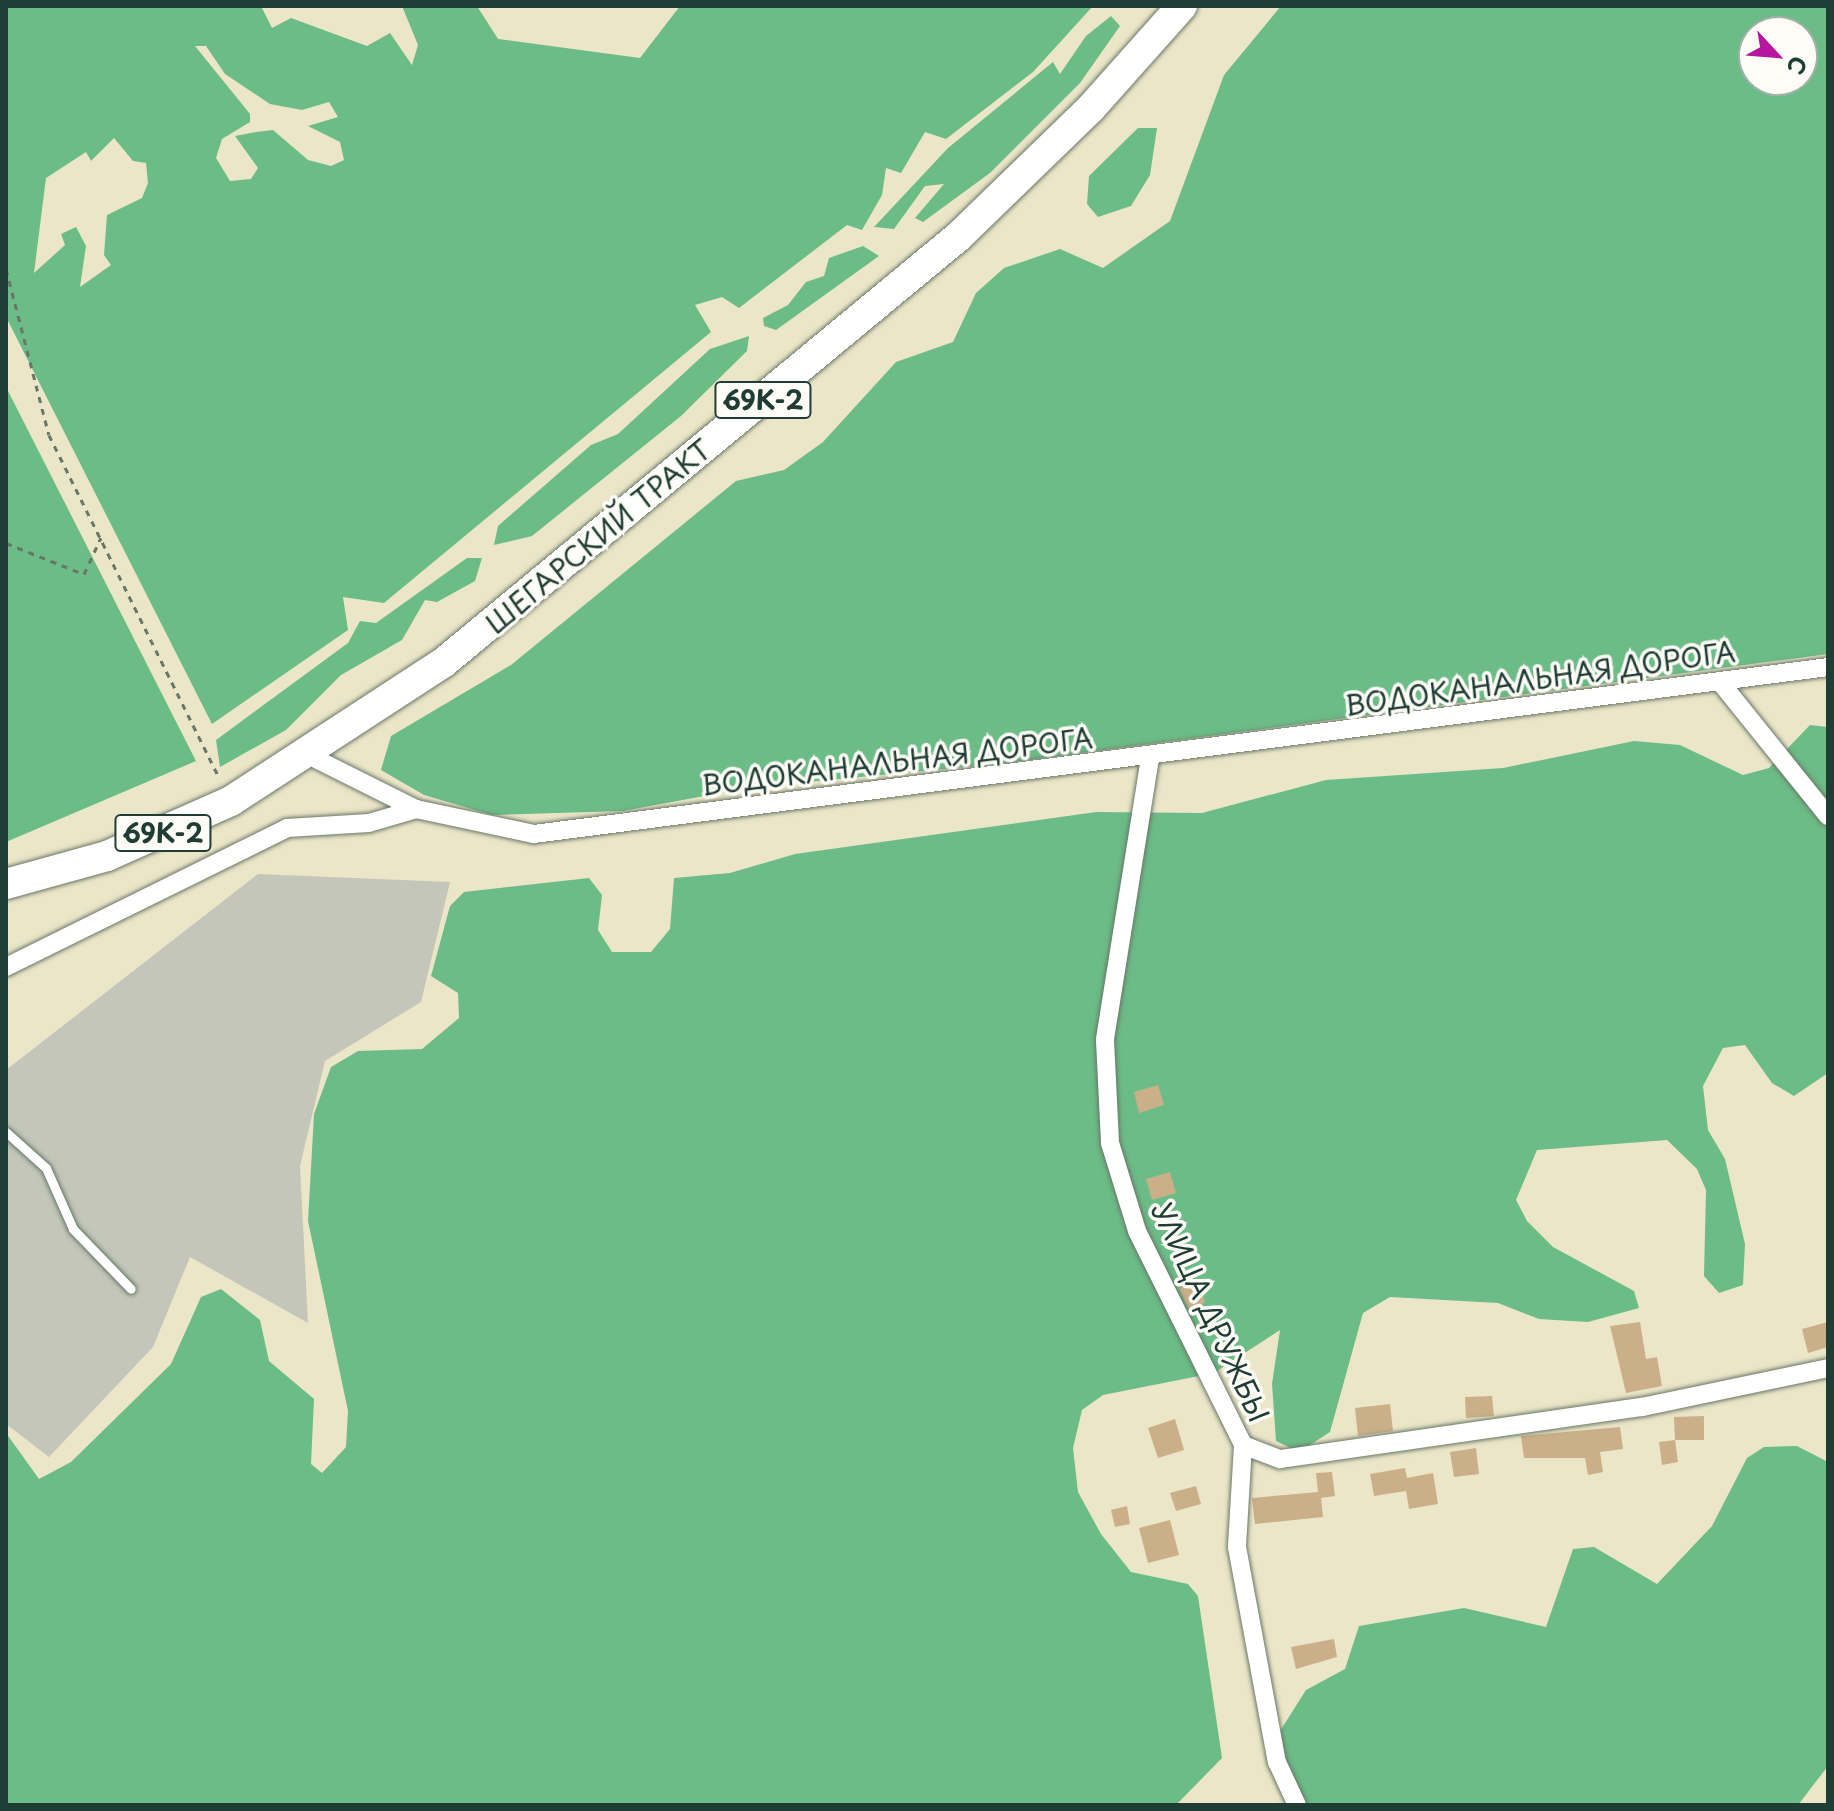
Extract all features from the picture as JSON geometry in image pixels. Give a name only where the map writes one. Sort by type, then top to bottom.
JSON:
[{"type":"main road","name":"ШЕГАРСКИЙ ТРАКТ","points":[[6,884],[107,856],[231,801],[310,756],[443,663],[910,279],[1048,153],[1182,6]]},
{"type":"street","name":"ВОДОКАНАЛЬНАЯ ДОРОГА","points":[[6,967],[287,828],[369,823],[416,809],[534,834],[1150,758],[1828,667]]},
{"type":"street","points":[[1721,683],[1828,816]]},
{"type":"street","points":[[310,756],[416,809]]},
{"type":"street","name":"УЛИЦА ДРУЖБЫ","points":[[1150,758],[1105,1040],[1110,1143],[1137,1231],[1243,1445],[1280,1459],[1642,1407],[1828,1368]]},
{"type":"street","points":[[1243,1445],[1236,1509],[1243,1587],[1277,1762],[1297,1805]]},
{"type":"lane","points":[[6,1132],[46,1168],[73,1229],[131,1289]]},
{"type":"path","points":[[6,269],[49,435],[231,801]]},
{"type":"path","points":[[6,543],[84,574],[101,538]]},
{"type":"shaded area","points":[[258,874],[450,882],[421,1002],[325,1061],[300,1166],[308,1323],[190,1257],[153,1347],[49,1457],[6,1424],[6,1070]]},
{"type":"green space","points":[[6,6],[261,6],[272,28],[291,18],[367,46],[390,33],[412,65],[418,45],[402,6],[477,6],[498,39],[640,58],[680,6],[1093,6],[1033,72],[946,139],[925,132],[901,173],[886,168],[882,195],[862,230],[847,225],[739,308],[722,297],[695,305],[711,332],[384,603],[343,597],[348,630],[212,724],[6,317]],"holes":[[[195,46],[206,46],[225,74],[270,104],[302,110],[329,102],[338,117],[308,126],[340,142],[344,160],[331,166],[308,160],[273,130],[256,132],[235,136],[258,168],[251,179],[230,181],[216,158],[222,139],[250,122],[250,114]],[[114,138],[133,161],[146,163],[148,183],[142,198],[107,215],[104,255],[111,265],[80,287],[86,246],[76,227],[61,234],[65,245],[34,273],[46,178],[86,152],[91,161]]]},
{"type":"green space","points":[[1281,6],[1828,6],[1828,654],[998,764],[753,787],[623,811],[492,815],[424,795],[381,770],[391,736],[511,665],[736,481],[784,470],[823,442],[896,362],[953,342],[976,293],[1004,268],[1060,249],[1103,268],[1170,221],[1224,75]]},
{"type":"green space","points":[[1111,16],[1120,26],[1080,83],[990,173],[923,222],[915,218],[944,184],[925,186],[894,229],[874,227],[948,148],[1053,62],[1060,74],[1086,36]]},
{"type":"green space","points":[[1138,128],[1157,128],[1150,175],[1131,206],[1098,217],[1087,204],[1089,176]]},
{"type":"green space","points":[[863,246],[879,256],[776,330],[764,326],[763,318],[788,305],[806,282],[824,276],[829,258]]},
{"type":"green space","points":[[749,336],[747,351],[681,416],[532,536],[494,545],[498,526],[591,445],[618,434],[710,349]]},
{"type":"green space","points":[[6,387],[196,761],[6,842]]},
{"type":"green space","points":[[467,558],[482,558],[475,581],[437,602],[425,600],[402,640],[341,675],[286,730],[220,767],[216,740],[348,643],[360,621],[376,623]]},
{"type":"green space","points":[[1810,725],[1828,727],[1828,1073],[1794,1096],[1772,1083],[1745,1045],[1723,1048],[1703,1086],[1708,1130],[1725,1159],[1745,1244],[1743,1285],[1719,1293],[1704,1276],[1706,1190],[1697,1169],[1667,1140],[1537,1150],[1516,1200],[1527,1221],[1553,1247],[1634,1291],[1639,1308],[1588,1322],[1539,1319],[1498,1303],[1390,1297],[1363,1313],[1330,1432],[1299,1452],[1276,1441],[1272,1384],[1280,1330],[1214,1373],[1103,1395],[1082,1410],[1073,1448],[1078,1492],[1101,1534],[1131,1572],[1188,1584],[1198,1596],[1222,1758],[1176,1805],[6,1805],[6,1433],[39,1479],[71,1462],[171,1364],[201,1297],[221,1289],[260,1320],[269,1361],[314,1399],[311,1464],[322,1473],[346,1447],[348,1411],[308,1221],[314,1114],[331,1067],[358,1051],[422,1049],[459,1018],[458,993],[431,976],[450,906],[464,892],[589,878],[602,895],[598,930],[612,952],[651,952],[670,929],[674,878],[730,873],[795,854],[1096,812],[1202,813],[1326,780],[1503,768],[1634,741],[1680,745],[1743,775],[1769,768]]},
{"type":"green space","points":[[1797,1446],[1828,1462],[1828,1766],[1798,1805],[1301,1805],[1275,1739],[1306,1690],[1345,1669],[1359,1626],[1464,1608],[1546,1627],[1573,1549],[1594,1547],[1657,1584],[1712,1526],[1747,1458],[1764,1447]]},
{"type":"building","points":[[1158,1085],[1164,1105],[1139,1113],[1134,1092]]},
{"type":"building","points":[[1170,1172],[1176,1193],[1152,1200],[1146,1179]]},
{"type":"building","points":[[1199,1283],[1205,1303],[1188,1308],[1179,1288]]},
{"type":"building","points":[[1640,1322],[1646,1359],[1657,1357],[1662,1386],[1626,1393],[1610,1326]]},
{"type":"building","points":[[1828,1322],[1828,1347],[1808,1353],[1802,1329]]},
{"type":"building","points":[[1492,1396],[1494,1416],[1466,1418],[1465,1397]]},
{"type":"building","points":[[1390,1404],[1393,1431],[1358,1436],[1355,1408]]},
{"type":"building","points":[[1704,1416],[1704,1440],[1675,1440],[1674,1417]]},
{"type":"building","points":[[1175,1419],[1184,1450],[1158,1458],[1148,1428]]},
{"type":"building","points":[[1620,1427],[1623,1449],[1600,1452],[1603,1472],[1588,1475],[1585,1458],[1524,1458],[1521,1436]]},
{"type":"building","points":[[1675,1440],[1678,1462],[1662,1465],[1659,1442]]},
{"type":"building","points":[[1476,1448],[1479,1474],[1454,1477],[1450,1452]]},
{"type":"building","points":[[1405,1468],[1407,1478],[1433,1473],[1438,1504],[1409,1509],[1406,1491],[1374,1496],[1370,1474]]},
{"type":"building","points":[[1332,1472],[1335,1496],[1321,1498],[1323,1517],[1255,1524],[1252,1498],[1318,1492],[1316,1473]]},
{"type":"building","points":[[1196,1486],[1201,1504],[1176,1511],[1170,1493]]},
{"type":"building","points":[[1127,1506],[1130,1524],[1115,1527],[1111,1510]]},
{"type":"building","points":[[1170,1520],[1179,1555],[1148,1563],[1139,1528]]},
{"type":"building","points":[[1334,1639],[1337,1657],[1296,1669],[1291,1647]]}]
